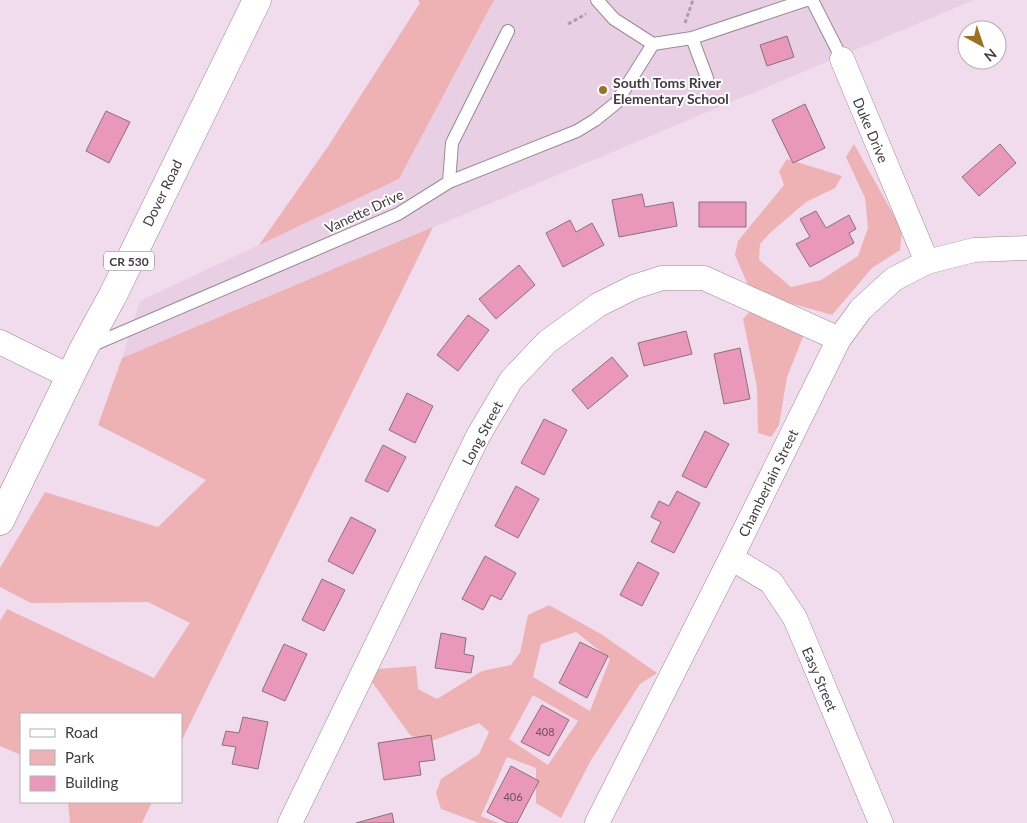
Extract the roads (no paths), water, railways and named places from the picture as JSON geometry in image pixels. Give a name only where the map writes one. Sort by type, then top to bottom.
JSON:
[{"type":"main road","name":"Dover Road","points":[[0,521],[257,0]]},
{"type":"street","name":"Duke Drive","points":[[842,59],[927,262]]},
{"type":"street","name":"Chamberlain Street","points":[[597,823],[839,339],[861,309],[894,279],[927,262],[974,250],[1027,248]]},
{"type":"street","name":"Long Street","points":[[290,823],[478,436],[511,380],[547,342],[598,305],[634,287],[662,278],[704,278],[839,339]]},
{"type":"street","points":[[0,342],[71,377]]},
{"type":"street","name":"Easy Street","points":[[731,558],[771,582],[795,618],[880,823]]},
{"type":"lane","points":[[597,0],[614,19],[653,44],[692,38],[806,0]]},
{"type":"lane","name":"Duke Drive","points":[[812,0],[842,59]]},
{"type":"lane","points":[[449,182],[452,143],[508,31]]},
{"type":"lane","points":[[692,38],[707,78]]},
{"type":"lane","name":"Vanette Drive","points":[[83,350],[398,214],[449,182],[568,134],[595,120],[616,103],[653,44]]},
{"type":"place","name":"South Toms River Elementary School","points":[[603,90]]}]
